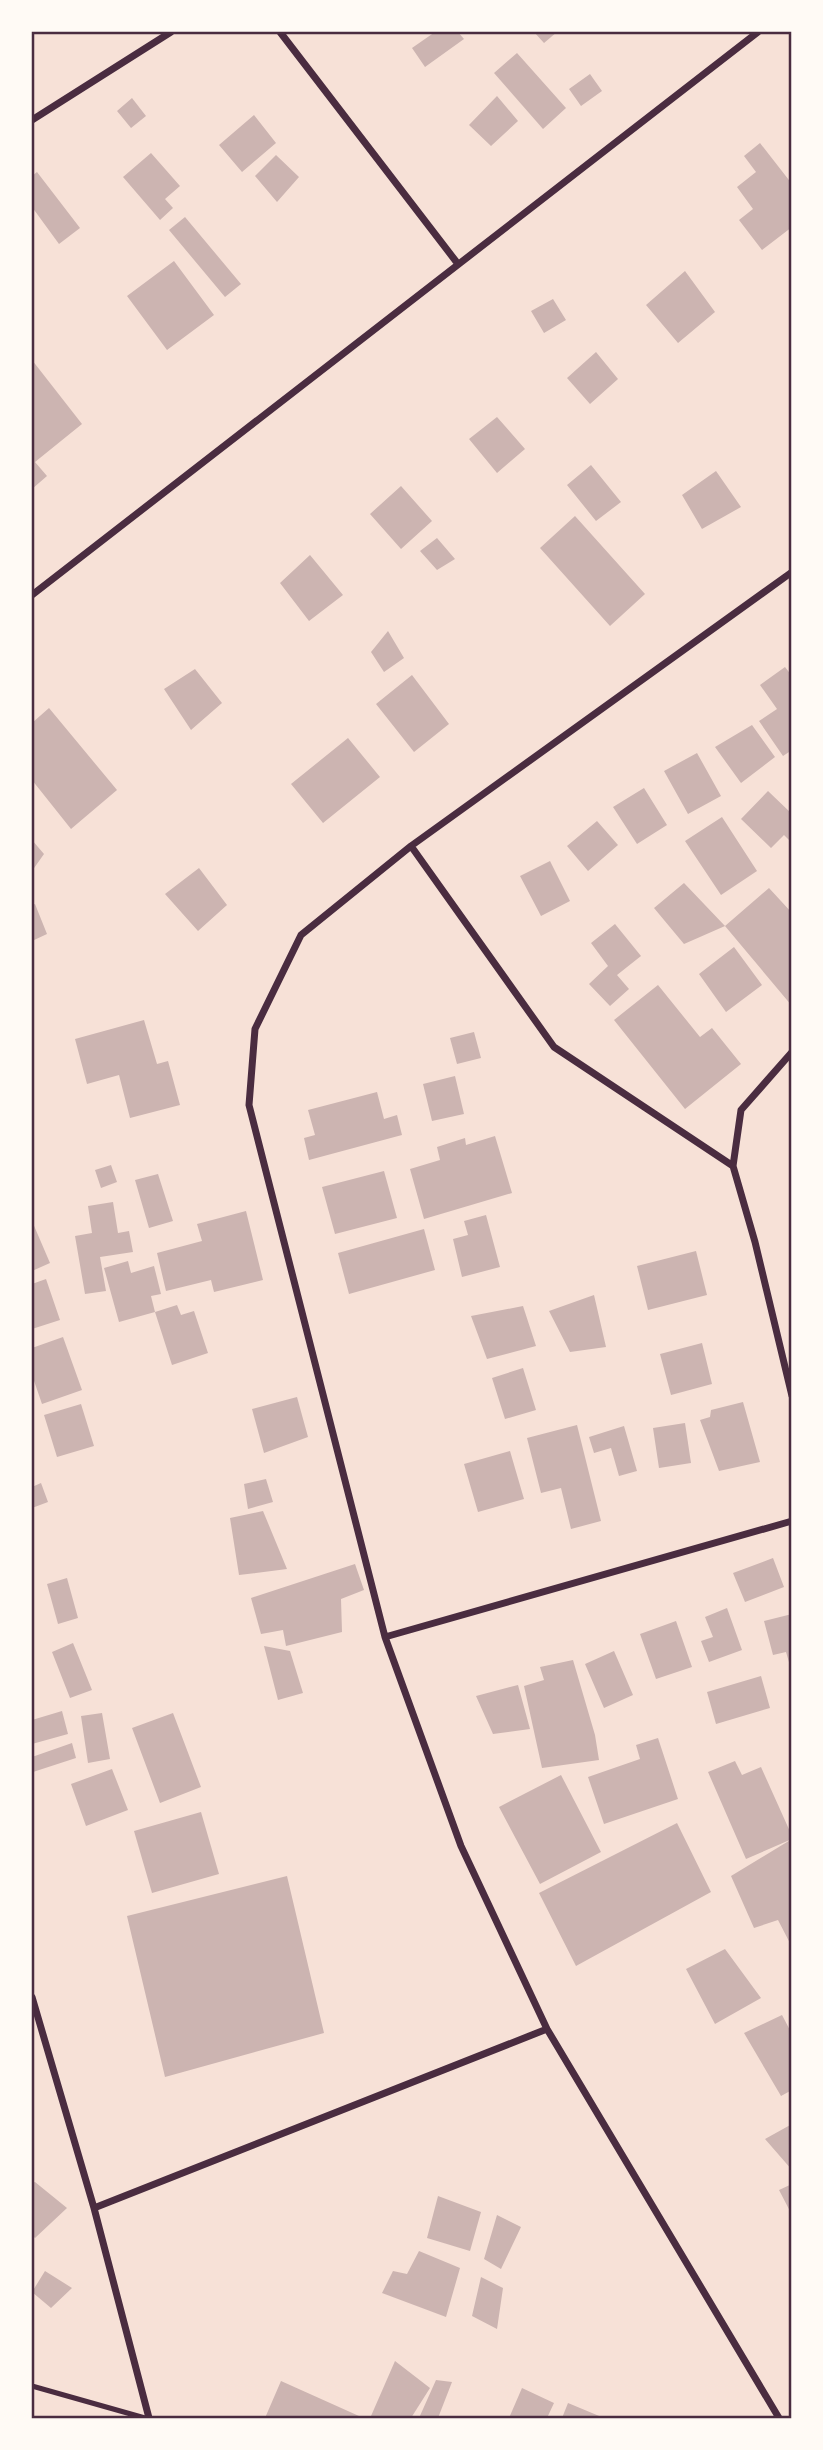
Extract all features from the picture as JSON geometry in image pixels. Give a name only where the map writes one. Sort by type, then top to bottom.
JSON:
[{"type":"street","points":[[32,120],[171,32]]},
{"type":"street","points":[[280,32],[458,264]]},
{"type":"street","points":[[32,595],[758,32]]},
{"type":"street","points":[[779,2418],[547,2029],[461,1846],[385,1637],[249,1105],[255,1029],[301,935],[411,846],[792,572]]},
{"type":"street","points":[[411,846],[554,1047],[733,1167]]},
{"type":"street","points":[[792,1052],[741,1110],[733,1167],[755,1242],[792,1396]]},
{"type":"street","points":[[385,1637],[792,1521]]},
{"type":"street","points":[[32,1997],[94,2208],[147,2418]]},
{"type":"street","points":[[94,2208],[547,2029]]},
{"type":"lane","points":[[32,2386],[147,2418]]},
{"type":"building","points":[[435,32],[458,32],[464,39],[425,67],[412,48]]},
{"type":"building","points":[[534,32],[557,32],[544,43]]},
{"type":"building","points":[[517,53],[566,108],[543,129],[494,73]]},
{"type":"building","points":[[590,74],[602,91],[581,106],[569,89]]},
{"type":"building","points":[[497,96],[518,121],[491,146],[469,125]]},
{"type":"building","points":[[132,98],[146,116],[131,128],[117,111]]},
{"type":"building","points":[[254,115],[276,143],[242,172],[219,145]]},
{"type":"building","points":[[760,143],[792,184],[792,227],[762,250],[739,220],[753,209],[737,187],[756,172],[744,156]]},
{"type":"building","points":[[151,153],[180,186],[165,199],[173,208],[160,220],[123,177]]},
{"type":"building","points":[[276,155],[299,177],[277,202],[255,176]]},
{"type":"building","points":[[37,172],[80,228],[59,244],[32,207],[32,176]]},
{"type":"building","points":[[185,217],[241,284],[225,297],[169,230]]},
{"type":"building","points":[[174,261],[214,315],[167,350],[127,296]]},
{"type":"building","points":[[685,271],[715,312],[678,343],[646,305]]},
{"type":"building","points":[[553,299],[566,320],[544,333],[531,311]]},
{"type":"building","points":[[596,352],[618,379],[590,404],[567,378]]},
{"type":"building","points":[[32,360],[82,424],[35,462],[47,476],[32,489]]},
{"type":"building","points":[[497,417],[525,449],[497,473],[469,439]]},
{"type":"building","points":[[591,465],[621,502],[596,521],[567,485]]},
{"type":"building","points":[[716,471],[741,507],[702,529],[682,495]]},
{"type":"building","points":[[401,486],[432,521],[401,549],[370,514]]},
{"type":"building","points":[[575,516],[645,594],[610,626],[540,548]]},
{"type":"building","points":[[437,538],[455,559],[437,570],[420,551]]},
{"type":"building","points":[[310,555],[343,595],[309,621],[280,583]]},
{"type":"building","points":[[388,631],[404,658],[384,672],[371,652]]},
{"type":"building","points":[[785,667],[792,676],[792,750],[783,756],[759,721],[777,709],[760,685]]},
{"type":"building","points":[[195,669],[222,703],[191,730],[164,689]]},
{"type":"building","points":[[412,675],[449,724],[414,752],[376,704]]},
{"type":"building","points":[[49,708],[117,790],[71,829],[32,780],[32,723]]},
{"type":"building","points":[[752,725],[775,757],[741,783],[715,747]]},
{"type":"building","points":[[348,738],[380,777],[323,823],[291,784]]},
{"type":"building","points":[[697,753],[721,796],[688,814],[664,771]]},
{"type":"building","points":[[644,788],[667,825],[637,844],[613,807]]},
{"type":"building","points":[[768,791],[792,814],[792,843],[784,835],[771,848],[741,819]]},
{"type":"building","points":[[722,817],[757,871],[721,895],[685,841]]},
{"type":"building","points":[[597,821],[618,845],[588,871],[567,846]]},
{"type":"building","points":[[32,840],[44,854],[32,871]]},
{"type":"building","points":[[550,861],[570,901],[541,916],[520,876]]},
{"type":"building","points":[[199,868],[227,905],[198,931],[165,894]]},
{"type":"building","points":[[684,883],[725,926],[684,944],[654,908]]},
{"type":"building","points":[[769,888],[792,913],[792,1006],[725,926]]},
{"type":"building","points":[[35,904],[47,934],[32,941],[32,905]]},
{"type":"building","points":[[615,924],[641,956],[617,975],[629,989],[610,1006],[589,984],[608,966],[591,943]]},
{"type":"building","points":[[734,947],[762,985],[726,1012],[699,974]]},
{"type":"building","points":[[658,985],[700,1037],[712,1028],[741,1064],[685,1109],[614,1020]]},
{"type":"building","points":[[144,1020],[157,1064],[168,1061],[180,1105],[130,1118],[119,1075],[87,1084],[75,1039]]},
{"type":"building","points":[[474,1032],[481,1058],[457,1064],[450,1038]]},
{"type":"building","points":[[455,1076],[464,1114],[432,1121],[423,1084]]},
{"type":"building","points":[[377,1092],[384,1119],[397,1115],[402,1135],[309,1160],[304,1138],[315,1135],[308,1110]]},
{"type":"building","points":[[495,1136],[512,1193],[424,1219],[410,1169],[440,1160],[437,1147],[465,1138],[466,1145]]},
{"type":"building","points":[[111,1165],[117,1182],[101,1188],[95,1170]]},
{"type":"building","points":[[384,1171],[397,1218],[335,1234],[322,1187]]},
{"type":"building","points":[[158,1174],[173,1221],[149,1228],[135,1180]]},
{"type":"building","points":[[113,1202],[118,1233],[129,1231],[133,1252],[100,1257],[106,1291],[85,1294],[75,1236],[92,1233],[88,1206]]},
{"type":"building","points":[[246,1211],[263,1280],[214,1292],[211,1280],[166,1291],[157,1253],[202,1241],[197,1224]]},
{"type":"building","points":[[486,1215],[500,1267],[462,1277],[453,1239],[468,1235],[464,1221]]},
{"type":"building","points":[[32,1221],[50,1263],[32,1271]]},
{"type":"building","points":[[424,1229],[435,1270],[349,1294],[338,1253]]},
{"type":"building","points":[[696,1251],[707,1295],[648,1310],[637,1266]]},
{"type":"building","points":[[128,1261],[131,1273],[154,1266],[161,1294],[151,1296],[155,1312],[119,1322],[104,1268]]},
{"type":"building","points":[[46,1279],[60,1320],[32,1329],[32,1284]]},
{"type":"building","points":[[594,1295],[606,1347],[570,1352],[549,1311]]},
{"type":"building","points":[[177,1305],[181,1315],[194,1311],[208,1353],[172,1365],[155,1312]]},
{"type":"building","points":[[523,1306],[536,1346],[487,1359],[471,1316]]},
{"type":"building","points":[[63,1337],[82,1390],[42,1404],[32,1375],[32,1348]]},
{"type":"building","points":[[702,1343],[712,1384],[671,1395],[660,1354]]},
{"type":"building","points":[[523,1368],[536,1410],[505,1419],[492,1378]]},
{"type":"building","points":[[297,1397],[308,1437],[264,1453],[252,1409]]},
{"type":"building","points":[[743,1402],[760,1462],[719,1471],[700,1420],[710,1417],[711,1410]]},
{"type":"building","points":[[81,1404],[94,1446],[57,1457],[44,1415]]},
{"type":"building","points":[[685,1423],[691,1463],[659,1468],[653,1428]]},
{"type":"building","points":[[577,1425],[601,1521],[571,1529],[561,1488],[541,1493],[527,1438]]},
{"type":"building","points":[[624,1426],[637,1471],[619,1476],[611,1448],[594,1453],[589,1437]]},
{"type":"building","points":[[510,1451],[524,1499],[478,1512],[464,1464]]},
{"type":"building","points":[[266,1479],[273,1502],[248,1509],[244,1484]]},
{"type":"building","points":[[41,1483],[48,1502],[32,1508],[32,1487]]},
{"type":"building","points":[[263,1511],[287,1569],[239,1575],[230,1518]]},
{"type":"building","points":[[773,1558],[784,1587],[745,1602],[733,1573]]},
{"type":"building","points":[[355,1564],[364,1590],[341,1599],[342,1632],[286,1646],[283,1630],[261,1634],[251,1598]]},
{"type":"building","points":[[67,1578],[78,1618],[58,1624],[47,1584]]},
{"type":"building","points":[[727,1608],[742,1650],[709,1662],[701,1641],[713,1637],[705,1617]]},
{"type":"building","points":[[792,1614],[791,1669],[786,1652],[773,1655],[764,1621]]},
{"type":"building","points":[[676,1621],[692,1667],[656,1679],[640,1634]]},
{"type":"building","points":[[73,1643],[92,1690],[70,1698],[52,1652]]},
{"type":"building","points":[[264,1646],[290,1651],[303,1693],[278,1700]]},
{"type":"building","points":[[614,1651],[633,1695],[604,1708],[585,1664]]},
{"type":"building","points":[[573,1660],[595,1735],[599,1760],[542,1768],[524,1686],[544,1680],[540,1667]]},
{"type":"building","points":[[761,1676],[770,1708],[716,1724],[707,1692]]},
{"type":"building","points":[[518,1685],[530,1729],[493,1734],[476,1696]]},
{"type":"building","points":[[62,1711],[68,1734],[32,1744],[32,1720]]},
{"type":"building","points":[[102,1713],[110,1759],[88,1763],[81,1716]]},
{"type":"building","points":[[173,1713],[201,1787],[160,1803],[132,1728]]},
{"type":"building","points":[[658,1738],[678,1799],[604,1824],[588,1777],[640,1759],[636,1745]]},
{"type":"building","points":[[72,1743],[76,1758],[33,1772],[32,1757]]},
{"type":"building","points":[[735,1761],[742,1775],[761,1767],[792,1836],[792,1839],[746,1859],[708,1772]]},
{"type":"building","points":[[112,1769],[128,1810],[86,1826],[71,1784]]},
{"type":"building","points":[[561,1775],[601,1852],[540,1884],[499,1807]]},
{"type":"building","points":[[201,1812],[219,1874],[152,1893],[134,1831]]},
{"type":"building","points":[[677,1823],[711,1892],[576,1966],[539,1893]]},
{"type":"building","points":[[792,1839],[792,1947],[778,1920],[754,1928],[731,1876]]},
{"type":"building","points":[[287,1876],[324,2033],[165,2077],[127,1916]]},
{"type":"building","points":[[725,1949],[761,1998],[715,2024],[686,1969]]},
{"type":"building","points":[[782,2015],[792,2034],[792,2090],[781,2096],[744,2033]]},
{"type":"building","points":[[792,2124],[792,2170],[765,2139]]},
{"type":"building","points":[[35,2182],[67,2208],[35,2238],[32,2235],[32,2183]]},
{"type":"building","points":[[792,2184],[792,2215],[779,2190]]},
{"type":"building","points":[[438,2196],[481,2212],[470,2251],[427,2238]]},
{"type":"building","points":[[497,2215],[521,2227],[501,2269],[484,2259]]},
{"type":"building","points":[[419,2251],[460,2268],[446,2317],[382,2293],[393,2271],[407,2274]]},
{"type":"building","points":[[45,2271],[72,2288],[51,2308],[32,2292]]},
{"type":"building","points":[[481,2277],[503,2288],[497,2329],[472,2316]]},
{"type":"building","points":[[395,2361],[430,2388],[411,2418],[374,2418],[371,2416]]},
{"type":"building","points":[[436,2380],[452,2382],[438,2418],[419,2418]]},
{"type":"building","points":[[281,2381],[359,2416],[265,2418]]},
{"type":"building","points":[[522,2388],[554,2403],[547,2418],[509,2418]]},
{"type":"building","points":[[568,2403],[604,2418],[562,2418]]}]
